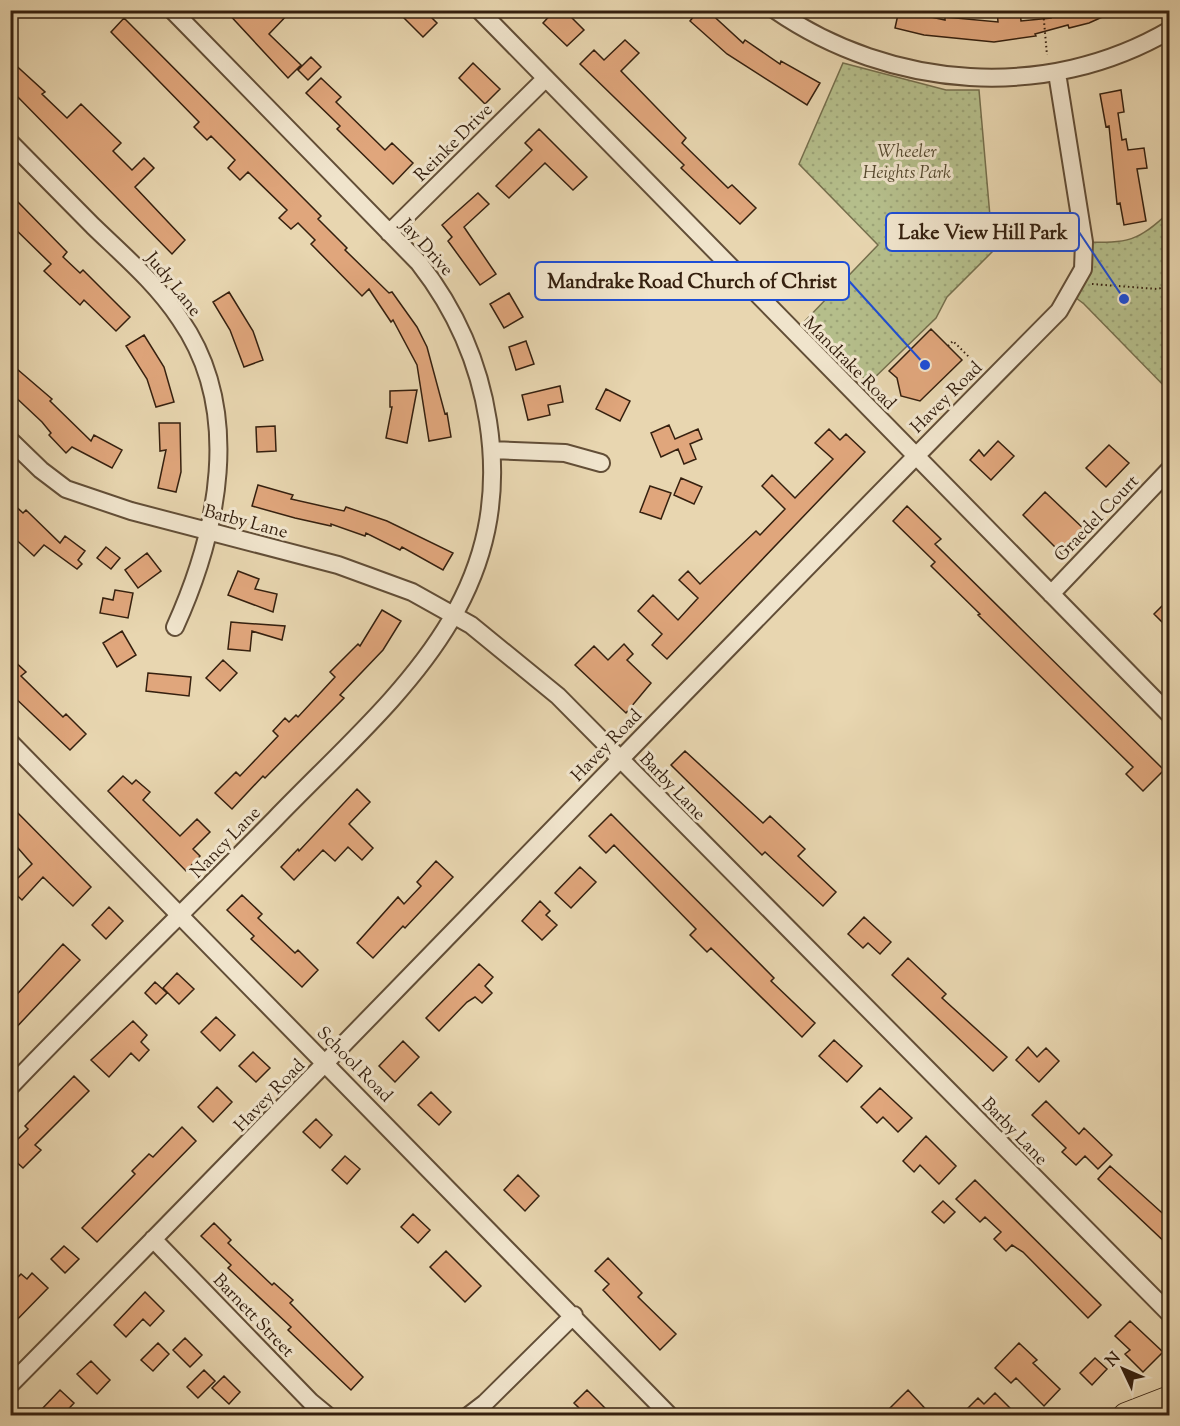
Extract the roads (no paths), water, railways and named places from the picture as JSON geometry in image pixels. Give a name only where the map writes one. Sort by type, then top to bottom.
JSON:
[{"type":"main road","points":[[1126,1416],[1170,1399]]},
{"type":"street","name":"Jay Drive","points":[[172,10],[419,263],[440,290],[464,337],[485,404],[492,450],[489,519],[479,563],[455,615]]},
{"type":"street","name":"Mandrake Road","points":[[479,10],[1170,715]]},
{"type":"street","points":[[775,10],[836,45],[876,61],[906,69],[951,76],[1037,76],[1057,73],[1112,57],[1170,30]]},
{"type":"street","name":"Havey Road","points":[[11,1383],[327,1063],[1059,310],[1077,283],[1083,269],[1084,226],[1057,73]]},
{"type":"street","name":"Reinke Drive","points":[[389,233],[545,79]]},
{"type":"street","name":"Judy Lane","points":[[10,142],[144,275],[176,313],[190,337],[209,381],[219,430],[215,493],[197,572],[175,627]]},
{"type":"street","name":"Barby Lane","points":[[10,440],[41,470],[66,489],[131,511],[370,575],[411,592],[455,615],[544,683],[1170,1314]]},
{"type":"street","points":[[492,450],[565,453],[601,463]]},
{"type":"street","name":"Graedel Court","points":[[1051,594],[1170,469]]},
{"type":"street","name":"Nancy Lane","points":[[10,1087],[181,915],[420,666],[455,615]]},
{"type":"street","name":"School Road","points":[[10,742],[574,1315],[670,1416]]},
{"type":"street","name":"Barnett Street","points":[[153,1239],[311,1402],[328,1416]]},
{"type":"street","points":[[468,1416],[485,1403],[574,1315]]},
{"type":"place","name":"Lake View Hill Park","points":[[1124,299]]},
{"type":"place","name":"Mandrake Road Church of Christ","points":[[925,365]]},
{"type":"park label","name":"Wheeler Heights Park","points":[[907,161]]}]
